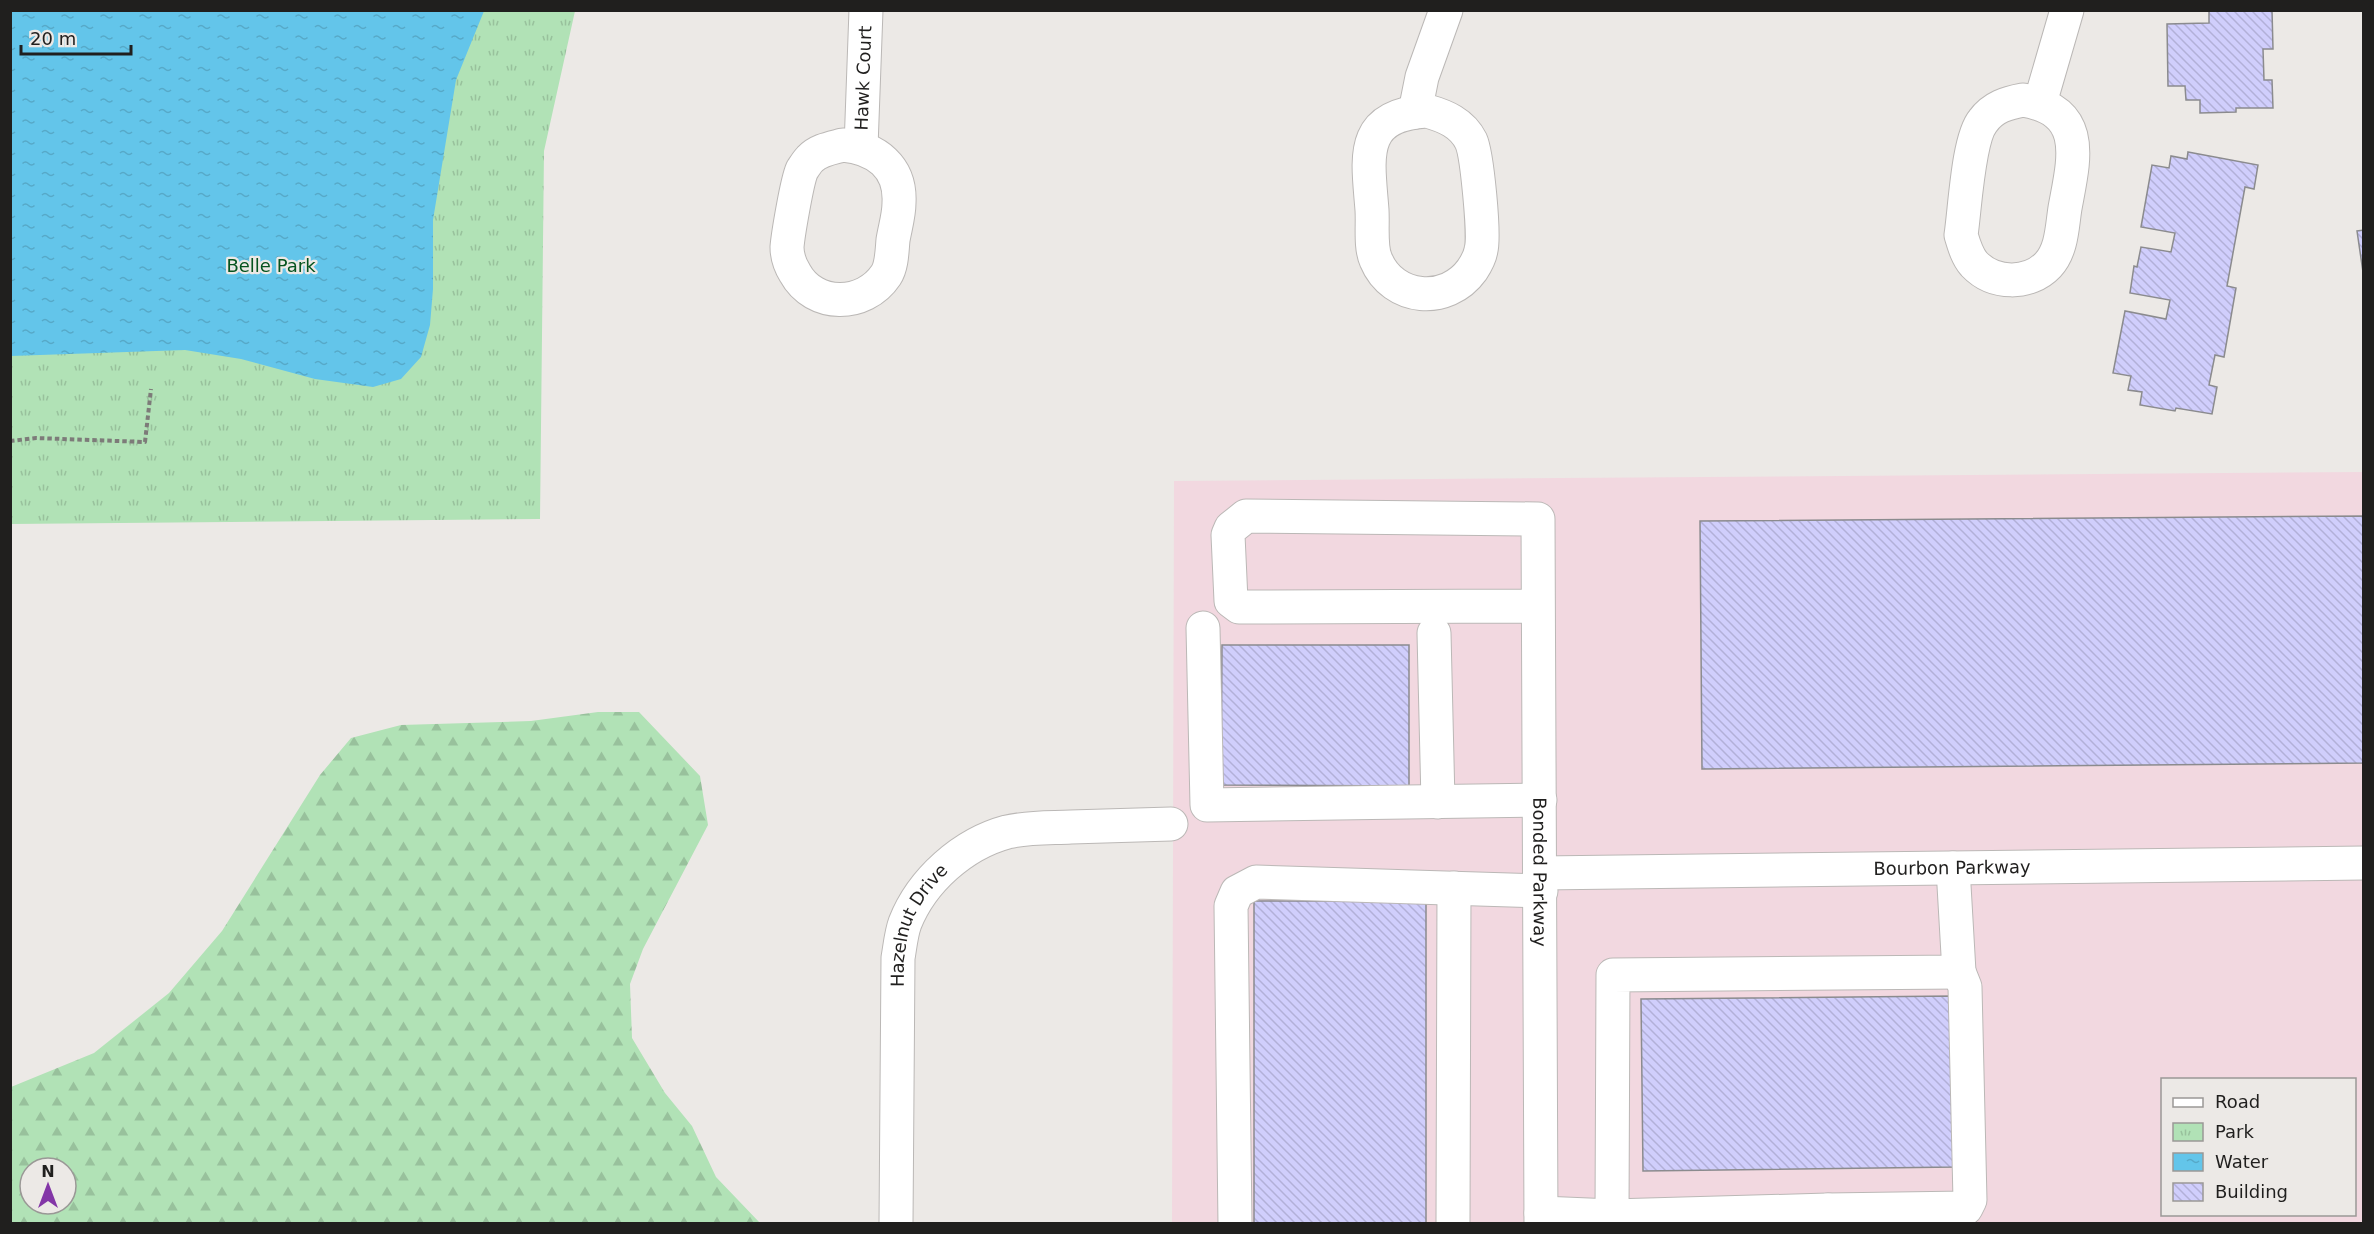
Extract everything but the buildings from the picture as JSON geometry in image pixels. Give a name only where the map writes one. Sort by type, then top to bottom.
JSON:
[{"type":"street","name":"Hawk Court","points":[[861,147],[866,10]]},
{"type":"street","points":[[1415,112],[1422,77],[1446,10]]},
{"type":"street","points":[[2040,103],[2067,10]]},
{"type":"street","points":[[2023,100],[2040,103],[2055,111],[2066,123],[2073,139],[2074,156],[2058,251],[2049,265],[2035,275],[2019,280],[2002,280],[1987,274],[1974,264],[1965,251],[1961,235],[1974,137],[1981,122],[1993,111],[2007,103],[2023,100]]},
{"type":"street","points":[[1427,111],[1444,116],[1459,126],[1470,140],[1476,157],[1482,248],[1476,265],[1466,279],[1451,290],[1433,294],[1415,294],[1398,286],[1384,274],[1375,259],[1369,148],[1378,131],[1392,119],[1415,112],[1427,111]]},
{"type":"street","name":"Hawk Court","points":[[843,145],[861,147],[877,155],[890,168],[898,184],[900,203],[888,273],[877,286],[861,296],[843,300],[826,299],[811,291],[798,279],[790,265],[787,248],[802,171],[811,157],[826,149],[843,145]]},
{"type":"street","name":"Bonded Parkway","points":[[1538,606],[1239,607],[1231,601],[1228,535],[1231,528],[1246,516],[1538,519],[1541,1218]]},
{"type":"street","points":[[1203,628],[1207,805],[1540,800]]},
{"type":"street","points":[[1434,633],[1438,802]]},
{"type":"street","name":"Hazelnut Drive","points":[[896,1224],[898,958],[905,924],[918,897],[957,856],[975,844],[993,837],[1034,829],[1171,824]]},
{"type":"street","name":"Bourbon Parkway","points":[[1235,1224],[1232,906],[1237,892],[1256,882],[1454,888],[1541,882],[1953,868],[2364,863]]},
{"type":"street","points":[[1541,1218],[1614,1220],[1828,1217],[1966,1208],[1970,1200],[1965,987],[1959,972],[1953,868]]},
{"type":"street","points":[[1453,1224],[1454,888]]},
{"type":"street","points":[[1614,1220],[1613,975],[1959,972]]},
{"type":"path","points":[[10,441],[36,438],[145,442],[151,389]]},
{"type":"shaded area","points":[[2363,472],[2363,1223],[1172,1224],[1174,481]]},
{"type":"green space","name":"Belle Park","points":[[10,11],[575,11],[544,151],[540,519],[11,524]]},
{"type":"green space","points":[[598,712],[639,712],[700,776],[708,825],[643,949],[630,984],[632,1038],[665,1093],[692,1126],[716,1177],[760,1223],[11,1223],[11,1087],[94,1053],[169,993],[222,931],[320,775],[351,738],[401,725],[531,721]]},
{"type":"water","points":[[10,11],[484,11],[456,80],[433,220],[433,289],[430,325],[421,357],[401,379],[373,387],[315,379],[241,359],[185,350],[11,356]]}]
